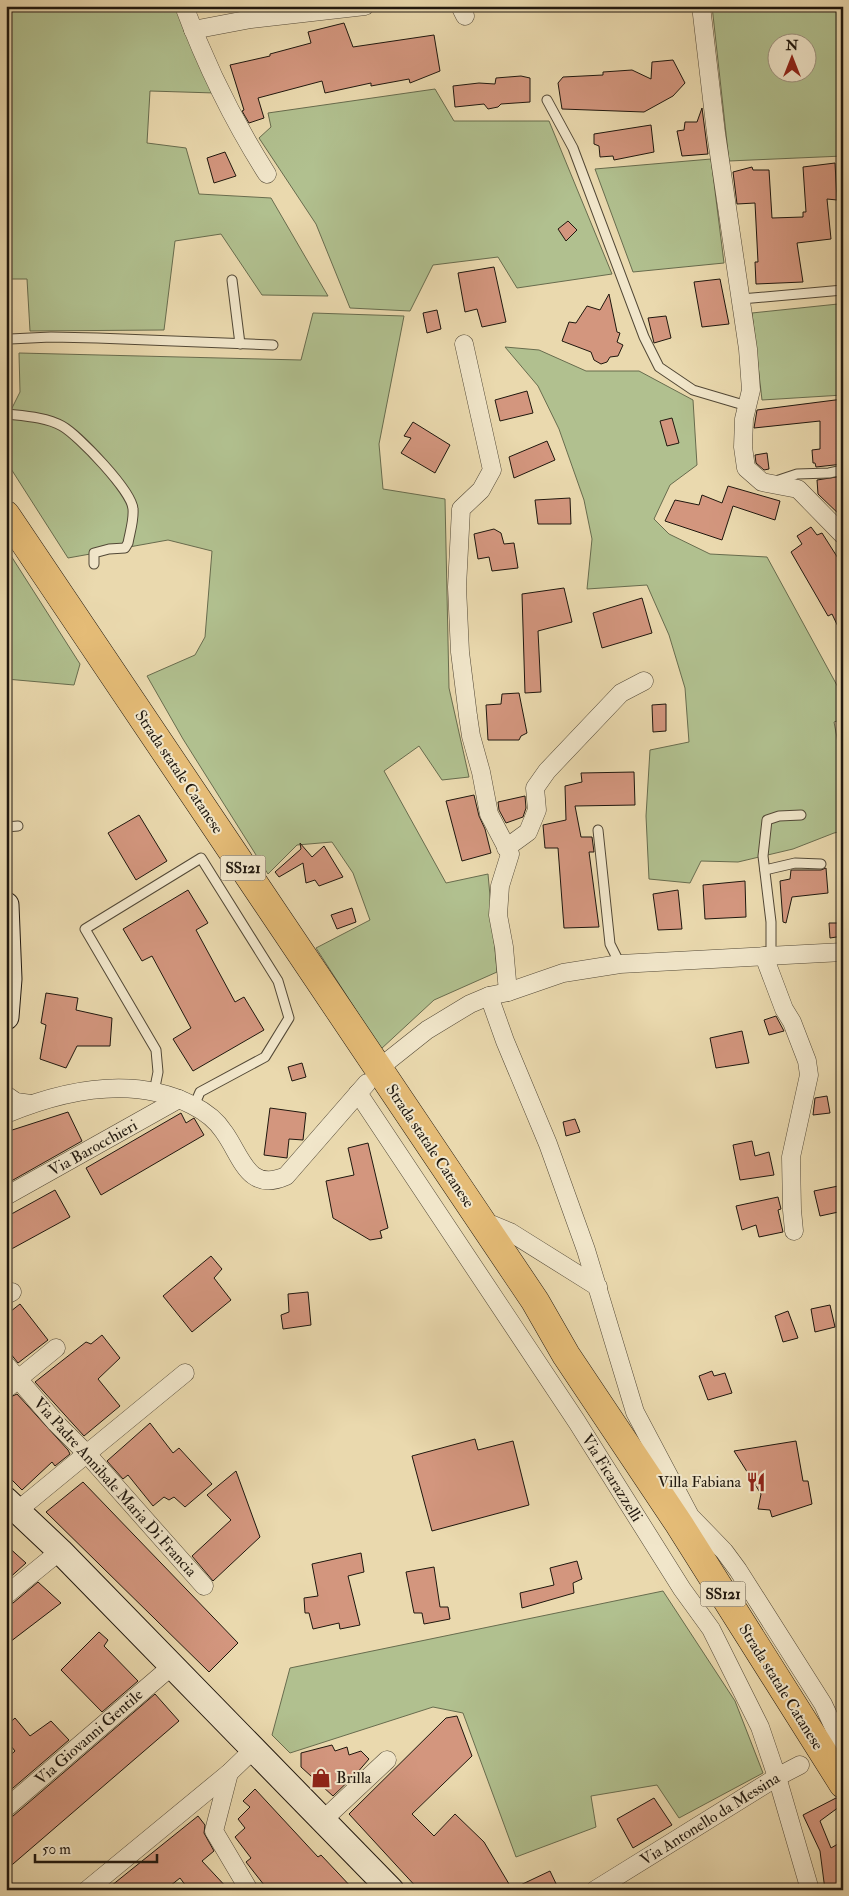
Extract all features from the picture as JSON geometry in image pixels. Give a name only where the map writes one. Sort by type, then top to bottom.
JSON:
[{"type":"main road","name":"Strada statale Catanese","points":[[6,515],[534,1301],[566,1354],[679,1524],[843,1784]]},
{"type":"main road","points":[[6,907],[9,979],[6,1017]]},
{"type":"main road","points":[[12,1505],[60,1551],[391,1890]]},
{"type":"street","points":[[184,6],[203,56],[226,106],[267,174]]},
{"type":"street","points":[[193,30],[250,19],[365,6]]},
{"type":"street","points":[[701,6],[716,133],[748,349],[751,390],[744,419],[743,447],[746,468],[762,482],[798,489],[843,535]]},
{"type":"street","points":[[464,344],[492,470],[481,490],[461,509],[457,587],[460,652],[471,736],[481,772],[489,814],[510,854],[500,886],[498,915],[504,947],[508,992]]},
{"type":"street","points":[[506,848],[528,832],[537,810],[535,788],[547,771],[621,693],[644,681]]},
{"type":"street","points":[[388,1061],[427,1030],[470,1004],[489,996],[508,992],[563,973],[620,964],[843,952]]},
{"type":"street","points":[[768,956],[784,1009],[792,1022],[807,1061],[810,1076],[791,1157],[794,1231]]},
{"type":"street","points":[[489,996],[548,1144],[598,1286],[635,1412],[690,1516],[724,1551],[760,1603],[823,1704],[836,1732],[835,1744]]},
{"type":"street","points":[[6,1114],[31,1104],[96,1089],[120,1088],[154,1092],[186,1102]]},
{"type":"street","name":"Via Ficarazzelli","points":[[186,1102],[216,1122],[224,1131],[246,1168],[253,1176],[261,1180],[274,1181],[286,1176],[362,1088],[682,1589],[711,1629],[760,1727],[777,1777],[810,1890]]},
{"type":"street","points":[[6,1095],[16,1102],[31,1104]]},
{"type":"street","name":"Via Barocchieri","points":[[6,1196],[186,1102]]},
{"type":"street","points":[[480,1220],[510,1232],[598,1286]]},
{"type":"street","points":[[12,1384],[56,1348]]},
{"type":"street","name":"Via Padre Annibale Maria Di Francia","points":[[6,1365],[12,1384],[56,1423],[87,1454],[204,1586]]},
{"type":"street","points":[[12,1505],[87,1454],[185,1373]]},
{"type":"street","points":[[577,1422],[600,1406]]},
{"type":"street","points":[[6,1594],[60,1551]]},
{"type":"street","name":"Via Giovanni Gentile","points":[[6,1808],[172,1666]]},
{"type":"street","points":[[87,1890],[228,1773],[254,1749]]},
{"type":"street","points":[[323,1820],[387,1760]]},
{"type":"street","name":"Via Antonello da Messina","points":[[595,1890],[777,1777],[800,1765]]},
{"type":"street","points":[[228,1773],[214,1832],[249,1890]]},
{"type":"lane","points":[[547,100],[572,148],[644,337],[659,367],[693,390],[747,406]]},
{"type":"lane","points":[[232,280],[240,344]]},
{"type":"lane","points":[[741,299],[843,290]]},
{"type":"lane","points":[[6,341],[10,339],[51,337],[273,345]]},
{"type":"lane","points":[[6,414],[42,419],[61,426],[81,440],[125,490],[133,507],[128,543],[125,548],[109,549],[94,553],[94,564]]},
{"type":"lane","points":[[769,484],[796,474],[829,473],[843,470]]},
{"type":"lane","points":[[768,956],[771,922],[763,856],[766,820],[779,816],[801,815]]},
{"type":"lane","points":[[6,827],[18,826]]},
{"type":"lane","points":[[598,830],[610,944],[620,964]]},
{"type":"lane","points":[[154,1092],[158,1072],[156,1050],[85,929],[201,858],[278,981],[289,1018],[265,1057],[200,1092],[186,1102]]},
{"type":"lane","points":[[765,870],[796,862],[821,864]]},
{"type":"green space","points":[[6,6],[179,6],[215,93],[150,91],[147,143],[186,148],[199,194],[271,198],[328,296],[262,295],[221,234],[175,241],[164,330],[30,331],[27,279],[6,279]]},
{"type":"green space","points":[[712,6],[843,6],[843,156],[729,161]]},
{"type":"green space","points":[[435,89],[454,121],[549,121],[612,274],[517,288],[498,257],[433,265],[410,311],[350,308],[316,224],[259,138],[271,127],[268,113]]},
{"type":"green space","points":[[711,159],[724,263],[633,272],[595,169]]},
{"type":"green space","points":[[838,304],[843,360],[843,395],[762,400],[752,313]]},
{"type":"green space","points":[[313,313],[404,316],[379,444],[383,489],[445,499],[449,688],[469,777],[442,780],[419,746],[384,771],[446,883],[488,874],[497,972],[434,1000],[381,1049],[316,948],[370,920],[353,873],[332,842],[297,845],[268,874],[183,739],[147,676],[195,655],[205,637],[212,551],[168,540],[68,558],[6,461],[6,420],[20,392],[19,353],[301,360]]},
{"type":"green space","points":[[505,347],[539,350],[586,371],[639,371],[693,400],[697,465],[670,485],[654,519],[669,534],[710,554],[767,557],[839,689],[843,691],[843,719],[834,722],[839,748],[843,753],[843,831],[793,849],[738,862],[701,861],[690,883],[649,879],[646,816],[650,750],[689,742],[685,688],[669,635],[647,585],[587,589],[592,539],[584,500],[559,429],[538,386]]},
{"type":"green space","points":[[6,548],[80,664],[74,685],[6,679]]},
{"type":"green space","points":[[663,1591],[735,1701],[763,1773],[679,1818],[657,1785],[591,1796],[596,1827],[516,1857],[463,1713],[433,1707],[290,1753],[272,1735],[290,1668]]},
{"type":"building","points":[[344,23],[353,47],[434,35],[440,71],[410,83],[409,79],[371,86],[371,83],[325,93],[322,81],[258,98],[264,118],[249,123],[242,111],[244,110],[230,65],[270,56],[270,54],[311,43],[308,32]]},
{"type":"building","points":[[673,60],[685,83],[673,96],[644,112],[562,109],[558,83],[563,77],[603,75],[603,72],[632,70],[651,79],[652,62]]},
{"type":"building","points":[[521,76],[530,78],[530,102],[501,104],[498,107],[488,109],[484,104],[455,107],[453,86],[479,83],[495,84],[496,78]]},
{"type":"building","points":[[702,108],[708,154],[682,156],[677,131],[684,130],[685,122],[697,122]]},
{"type":"building","points":[[651,125],[654,152],[614,160],[613,156],[600,157],[599,146],[594,144],[594,134]]},
{"type":"building","points":[[225,152],[236,176],[214,183],[207,158]]},
{"type":"building","points":[[835,163],[837,200],[827,199],[831,239],[797,243],[803,282],[756,284],[755,262],[758,262],[755,203],[737,204],[733,172],[752,167],[753,170],[769,170],[772,218],[803,217],[803,212],[806,212],[803,167]]},
{"type":"building","points":[[568,221],[577,230],[566,241],[558,229]]},
{"type":"building","points":[[494,267],[506,322],[482,327],[477,309],[465,312],[458,273]]},
{"type":"building","points":[[720,279],[729,324],[702,327],[694,282]]},
{"type":"building","points":[[609,294],[617,332],[620,333],[617,342],[623,345],[618,356],[610,357],[607,362],[601,364],[594,360],[591,352],[562,341],[569,322],[576,323],[587,306],[600,310]]},
{"type":"building","points":[[437,310],[441,329],[427,333],[423,313]]},
{"type":"building","points":[[666,316],[671,338],[654,343],[648,318]]},
{"type":"building","points":[[527,391],[533,413],[500,421],[495,400]]},
{"type":"building","points":[[843,399],[843,464],[816,467],[815,463],[813,463],[812,450],[820,449],[820,421],[754,428],[757,410]]},
{"type":"building","points":[[672,418],[679,443],[667,446],[660,421]]},
{"type":"building","points":[[413,422],[450,445],[435,473],[401,453],[411,438],[404,436]]},
{"type":"building","points":[[547,441],[555,460],[514,478],[509,457]]},
{"type":"building","points":[[767,453],[769,469],[764,470],[756,463],[755,455]]},
{"type":"building","points":[[843,476],[843,518],[818,494],[817,480]]},
{"type":"building","points":[[728,486],[780,501],[775,520],[733,506],[722,540],[665,521],[675,500],[699,505],[702,495],[722,503]]},
{"type":"building","points":[[570,498],[571,524],[538,524],[535,500]]},
{"type":"building","points":[[811,527],[817,535],[822,533],[843,566],[843,637],[832,614],[828,616],[791,552],[802,544],[797,536]]},
{"type":"building","points":[[494,529],[501,533],[504,544],[514,543],[518,568],[492,571],[489,557],[478,559],[474,534]]},
{"type":"building","points":[[564,588],[572,622],[538,631],[541,692],[525,693],[522,594]]},
{"type":"building","points":[[642,598],[652,633],[602,648],[593,613]]},
{"type":"building","points":[[519,693],[527,733],[521,736],[519,740],[488,740],[486,705],[501,704],[502,694]]},
{"type":"building","points":[[666,704],[666,731],[653,732],[652,705]]},
{"type":"building","points":[[634,772],[635,805],[575,806],[581,837],[592,837],[594,852],[589,852],[599,927],[564,928],[558,848],[545,848],[543,825],[566,820],[565,786],[582,782],[581,773]]},
{"type":"building","points":[[474,795],[491,853],[462,861],[446,801]]},
{"type":"building","points":[[525,796],[526,808],[523,817],[506,823],[499,810],[498,802]]},
{"type":"building","points":[[139,815],[167,861],[136,880],[108,833]]},
{"type":"building","points":[[300,843],[312,857],[324,846],[343,877],[319,886],[315,880],[306,883],[303,863],[279,877],[275,872],[301,849]]},
{"type":"building","points":[[826,868],[828,893],[792,897],[786,923],[783,922],[780,881],[790,879],[791,870],[821,870]]},
{"type":"building","points":[[745,881],[746,917],[705,919],[703,885]]},
{"type":"building","points":[[188,890],[208,923],[196,930],[235,1002],[244,997],[264,1030],[193,1071],[173,1039],[191,1028],[152,956],[142,961],[123,929]]},
{"type":"building","points":[[678,890],[682,929],[658,930],[653,894]]},
{"type":"building","points":[[352,908],[356,922],[337,929],[331,915]]},
{"type":"building","points":[[829,923],[843,923],[843,936],[830,938]]},
{"type":"building","points":[[46,993],[78,998],[76,1010],[112,1018],[110,1046],[77,1046],[66,1068],[40,1059],[46,1025],[41,1023]]},
{"type":"building","points":[[776,1016],[784,1031],[769,1035],[764,1020]]},
{"type":"building","points":[[742,1031],[749,1063],[716,1068],[710,1038]]},
{"type":"building","points":[[302,1063],[306,1077],[292,1081],[288,1067]]},
{"type":"building","points":[[827,1096],[830,1113],[813,1115],[815,1098]]},
{"type":"building","points":[[270,1108],[306,1113],[303,1140],[289,1139],[287,1158],[264,1155]]},
{"type":"building","points":[[68,1112],[82,1141],[6,1184],[6,1132]]},
{"type":"building","points":[[181,1113],[186,1123],[194,1118],[204,1135],[101,1195],[86,1168]]},
{"type":"building","points":[[575,1119],[580,1132],[566,1136],[563,1122]]},
{"type":"building","points":[[752,1141],[755,1156],[769,1152],[774,1175],[740,1180],[733,1145]]},
{"type":"building","points":[[368,1143],[388,1228],[380,1231],[382,1238],[370,1240],[333,1218],[326,1181],[354,1175],[348,1148]]},
{"type":"building","points":[[843,1185],[843,1211],[820,1216],[814,1191]]},
{"type":"building","points":[[55,1190],[70,1217],[6,1252],[6,1217]]},
{"type":"building","points":[[778,1197],[781,1209],[778,1210],[783,1232],[759,1237],[756,1225],[742,1230],[736,1206]]},
{"type":"building","points":[[211,1256],[222,1269],[214,1278],[231,1300],[192,1332],[163,1296]]},
{"type":"building","points":[[308,1292],[311,1325],[283,1329],[281,1315],[289,1312],[288,1294]]},
{"type":"building","points":[[20,1304],[48,1340],[18,1363],[6,1348],[6,1315]]},
{"type":"building","points":[[830,1305],[835,1327],[815,1332],[811,1309]]},
{"type":"building","points":[[788,1311],[798,1338],[783,1342],[775,1316]]},
{"type":"building","points":[[102,1335],[120,1358],[98,1379],[120,1406],[84,1436],[35,1382],[86,1342],[91,1344]]},
{"type":"building","points":[[712,1371],[714,1376],[725,1373],[732,1393],[708,1400],[699,1376]]},
{"type":"building","points":[[17,1394],[70,1454],[55,1466],[52,1462],[22,1490],[6,1474],[6,1399]]},
{"type":"building","points":[[150,1423],[173,1453],[179,1448],[212,1484],[185,1507],[174,1497],[169,1500],[164,1497],[153,1506],[128,1475],[123,1479],[107,1461]]},
{"type":"building","points":[[475,1439],[478,1450],[513,1441],[529,1505],[432,1531],[412,1456]]},
{"type":"building","points":[[796,1441],[803,1481],[808,1481],[812,1504],[772,1517],[770,1510],[758,1509],[761,1494],[734,1451]]},
{"type":"building","points":[[236,1471],[260,1537],[213,1581],[192,1556],[231,1520],[207,1495]]},
{"type":"building","points":[[83,1482],[238,1643],[209,1672],[46,1512]]},
{"type":"building","points":[[6,1545],[26,1563],[6,1581]]},
{"type":"building","points":[[361,1553],[364,1572],[348,1576],[360,1625],[340,1629],[339,1623],[313,1629],[309,1613],[305,1613],[304,1598],[318,1596],[312,1564]]},
{"type":"building","points":[[577,1561],[582,1579],[573,1583],[574,1593],[522,1608],[520,1593],[554,1585],[550,1568]]},
{"type":"building","points":[[434,1567],[440,1607],[448,1607],[450,1619],[424,1624],[422,1613],[414,1613],[406,1572]]},
{"type":"building","points":[[38,1582],[61,1603],[6,1645],[6,1605],[13,1603]]},
{"type":"building","points":[[99,1632],[108,1640],[104,1646],[138,1681],[102,1712],[61,1670]]},
{"type":"building","points":[[155,1694],[179,1721],[6,1870],[6,1818],[13,1816]]},
{"type":"building","points":[[457,1716],[472,1756],[412,1814],[434,1836],[455,1814],[484,1842],[512,1889],[550,1871],[559,1890],[419,1890],[349,1814],[446,1718]]},
{"type":"building","points":[[15,1718],[30,1736],[51,1721],[69,1740],[6,1794],[6,1759],[15,1751],[6,1740],[6,1726]]},
{"type":"building","points":[[332,1745],[335,1751],[347,1747],[349,1755],[361,1751],[369,1759],[333,1796],[301,1767],[301,1753]]},
{"type":"building","points":[[255,1789],[318,1857],[321,1855],[354,1890],[268,1890],[246,1862],[251,1858],[235,1837],[245,1828],[238,1819],[250,1807],[243,1801]]},
{"type":"building","points":[[654,1798],[672,1825],[633,1848],[617,1819]]},
{"type":"building","points":[[836,1798],[843,1799],[843,1804],[820,1821],[831,1848],[843,1841],[843,1890],[825,1890],[820,1851],[803,1815]]},
{"type":"building","points":[[198,1816],[205,1825],[204,1833],[214,1851],[202,1861],[229,1890],[189,1890],[180,1878],[165,1890],[106,1890]]},
{"type":"place","name":"Villa Fabiana","points":[[756,1482]]},
{"type":"place","name":"Brilla","points":[[321,1778]]}]
